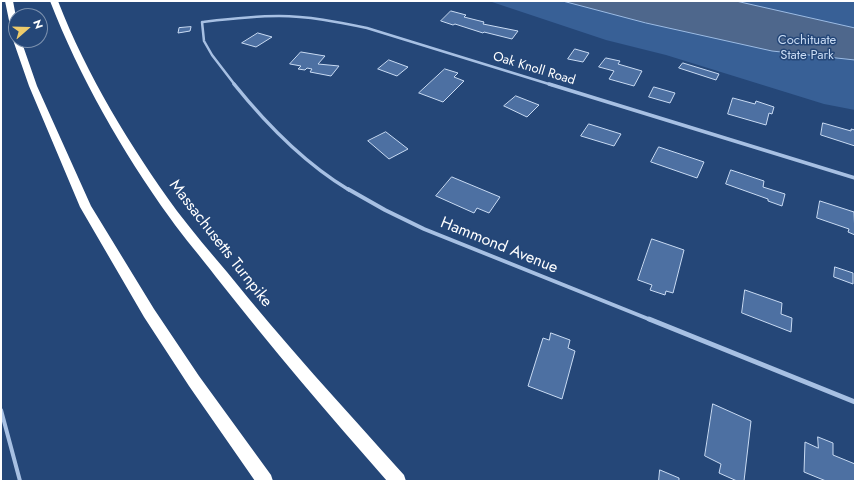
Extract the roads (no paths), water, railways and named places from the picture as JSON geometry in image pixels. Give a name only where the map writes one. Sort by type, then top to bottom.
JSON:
[{"type":"highway","name":"Massachusetts Turnpike","points":[[54,1],[66,32],[99,97],[146,174],[174,215],[259,322],[398,481]]},
{"type":"highway","points":[[20,48],[33,86],[86,207],[149,313],[194,381],[265,481]]},
{"type":"street","name":"Oak Knoll Road","points":[[202,22],[245,17],[284,16],[324,20],[367,28],[855,178]]},
{"type":"street","name":"Hammond Avenue","points":[[202,22],[204,41],[212,55],[275,130],[308,160],[355,193],[389,212],[444,237],[855,402]]},
{"type":"lane","points":[[1,410],[20,481]]},
{"type":"park label","name":"Cochituate State Park","points":[[807,48]]}]
